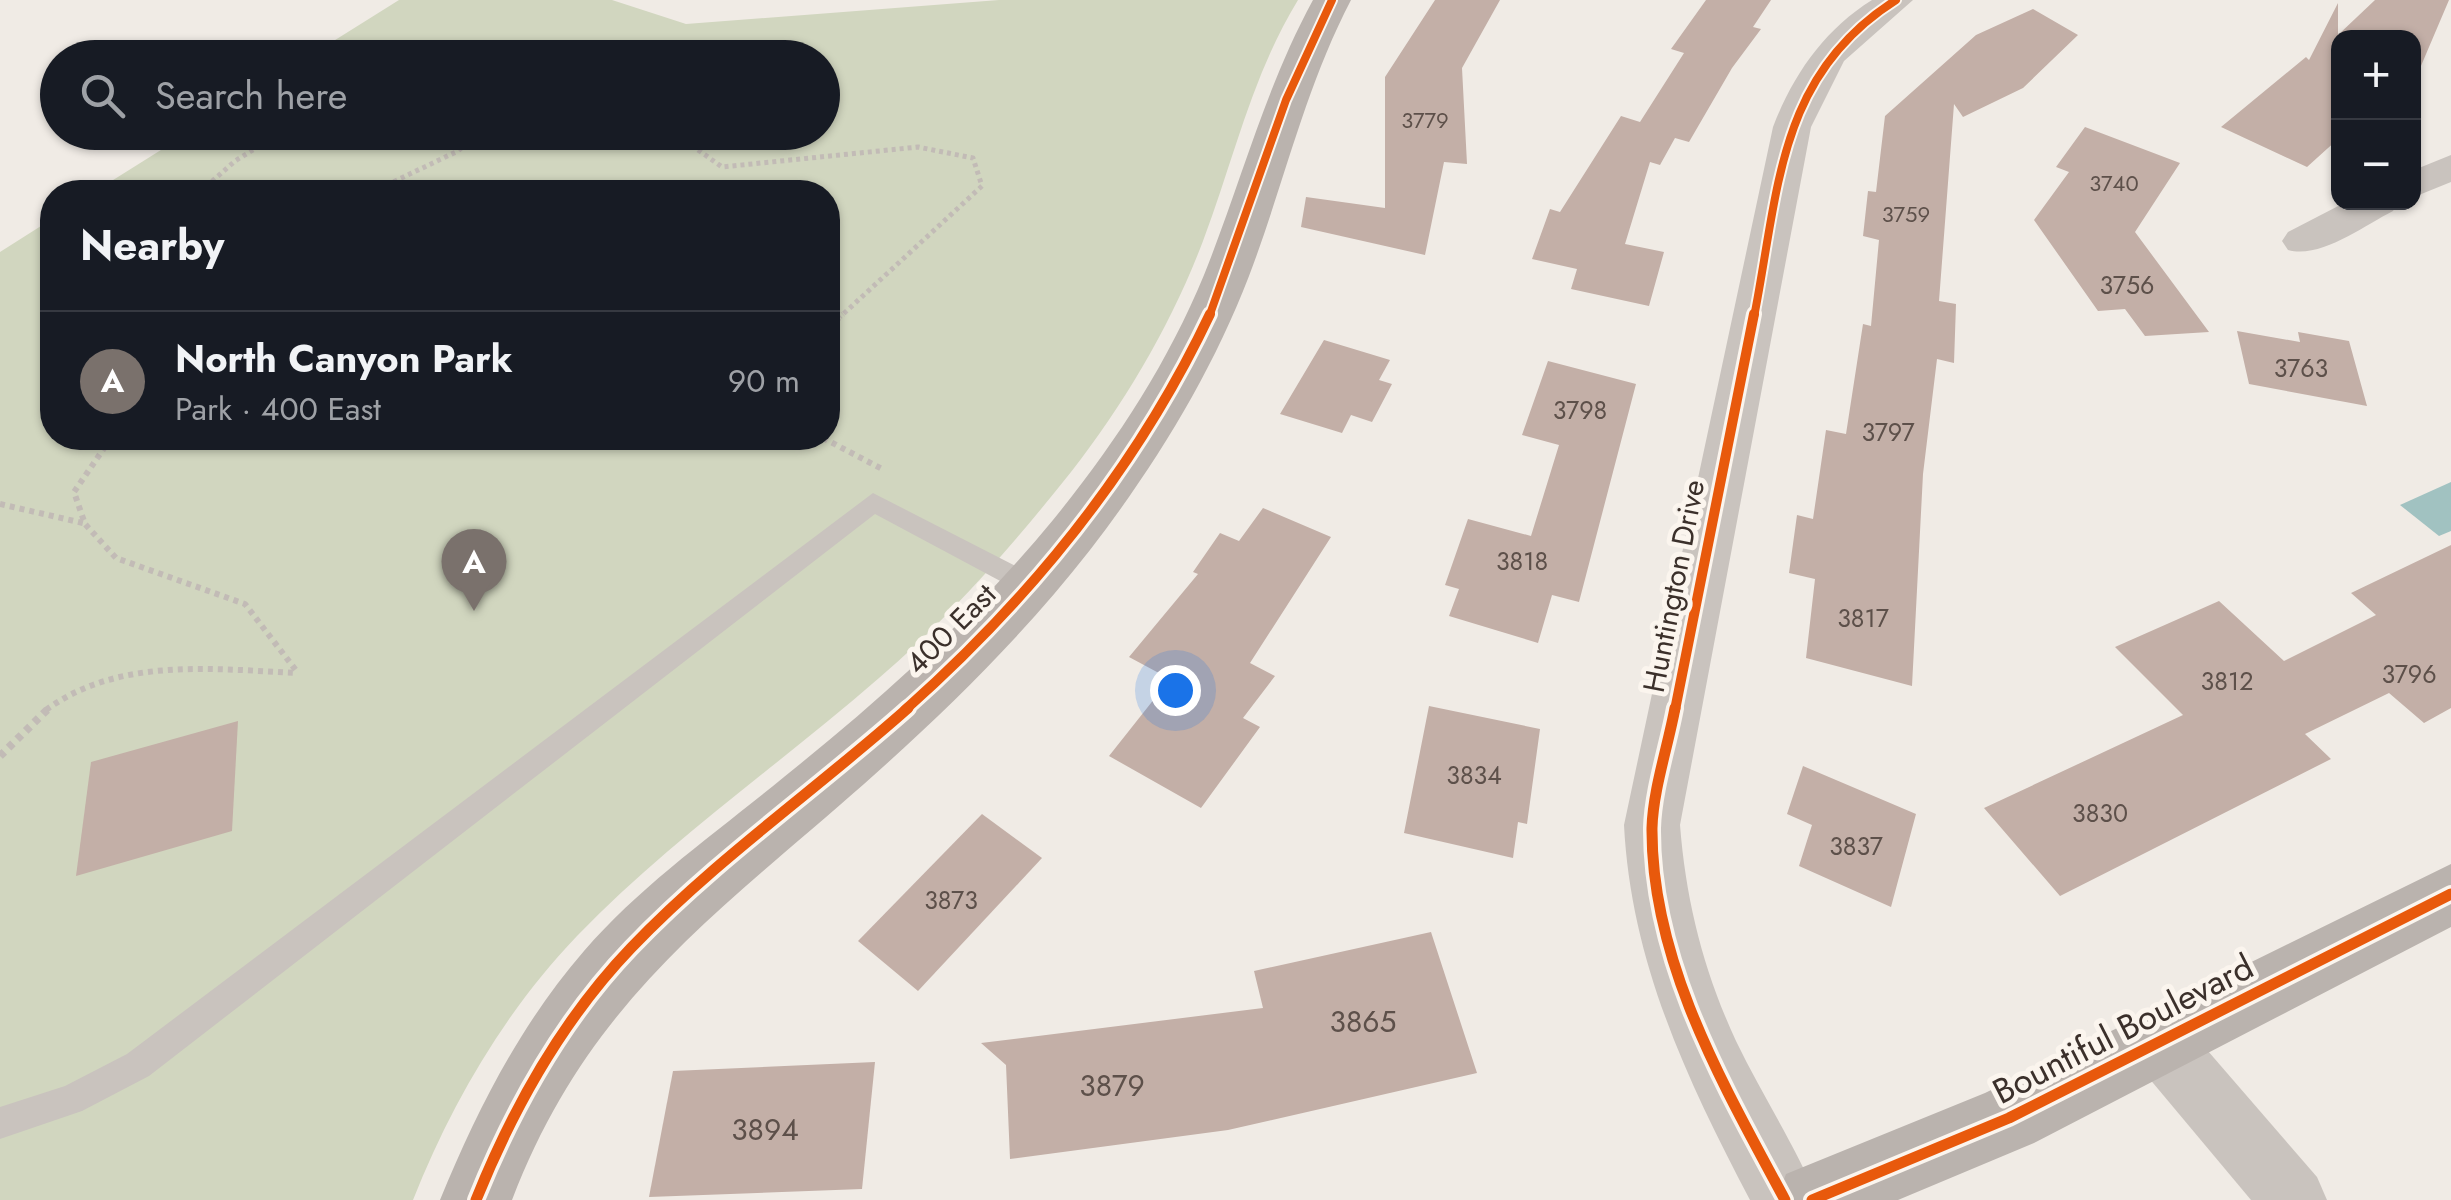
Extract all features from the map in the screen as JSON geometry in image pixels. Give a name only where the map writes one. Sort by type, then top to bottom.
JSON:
[{"type":"street","name":"400 East","points":[[476,1200],[492,1155],[550,1049],[609,972],[702,882],[871,741],[1030,585],[1110,485],[1199,338],[1228,274],[1288,90],[1332,0]]},
{"type":"street","name":"Huntington Drive","points":[[1786,1200],[1728,1092],[1673,962],[1652,876],[1652,824],[1792,128],[1802,98],[1830,53],[1850,31],[1896,0]]},
{"type":"street","points":[[2421,182],[2451,167]]},
{"type":"street","points":[[2302,241],[2363,210]]},
{"type":"street","name":"Bountiful Boulevard","points":[[1812,1200],[2009,1118],[2451,894]]},
{"type":"street","points":[[2160,1043],[2294,1200]]},
{"type":"lane","points":[[0,1123],[71,1100],[138,1064],[873,502],[1030,585]]},
{"type":"path","points":[[698,150],[722,168],[918,148],[972,158],[982,186],[840,317]]},
{"type":"path","points":[[214,180],[253,150]]},
{"type":"path","points":[[398,180],[460,150]]},
{"type":"path","points":[[840,447],[898,477]]},
{"type":"path","points":[[0,756],[26,720],[100,678],[154,667],[298,673],[245,604],[116,558],[84,524],[74,492],[104,450]]},
{"type":"path","points":[[0,504],[84,524]]},
{"type":"green space","points":[[399,0],[612,0],[686,24],[999,0],[1298,0],[1268,58],[1203,241],[1177,302],[1146,361],[1091,446],[1003,553],[931,630],[879,678],[649,868],[577,936],[526,995],[482,1060],[413,1200],[0,1200],[0,252],[40,227],[40,450],[840,450],[840,180],[113,180],[161,150],[840,150],[840,40],[335,40]]},
{"type":"water","points":[[2451,482],[2451,531],[2439,536],[2400,505]]},
{"type":"building","points":[[1435,0],[1500,0],[1462,68],[1467,164],[1444,162],[1425,255],[1301,227],[1306,197],[1385,208],[1385,77]]},
{"type":"building","points":[[1706,0],[1771,0],[1753,27],[1761,29],[1732,68],[1689,142],[1675,138],[1660,165],[1650,162],[1625,244],[1664,252],[1649,306],[1571,289],[1577,269],[1532,259],[1550,209],[1560,212],[1621,116],[1640,122],[1684,53],[1671,49]]},
{"type":"building","points":[[2375,0],[2449,0],[2421,66],[2421,30],[2343,30]]},
{"type":"building","points":[[2338,3],[2338,30],[2331,30],[2331,145],[2307,167],[2221,127],[2306,57],[2309,60]]},
{"type":"building","points":[[2033,9],[2078,35],[2023,88],[1963,117],[1954,104],[1939,301],[1956,304],[1954,363],[1937,359],[1923,474],[1912,686],[1806,658],[1815,579],[1789,573],[1797,515],[1813,519],[1826,430],[1846,434],[1863,324],[1871,326],[1879,240],[1863,236],[1868,191],[1876,192],[1885,116],[1976,35]]},
{"type":"building","points":[[2085,127],[2180,163],[2135,232],[2209,332],[2145,336],[2125,309],[2098,311],[2034,220],[2069,172],[2056,167]]},
{"type":"building","points":[[2237,331],[2300,342],[2298,332],[2349,341],[2367,406],[2249,384]]},
{"type":"building","points":[[1324,340],[1390,360],[1379,380],[1392,384],[1372,422],[1351,415],[1342,433],[1280,414]]},
{"type":"building","points":[[1548,361],[1636,384],[1579,602],[1552,595],[1538,643],[1449,616],[1459,589],[1445,585],[1468,519],[1531,536],[1559,445],[1522,435]]},
{"type":"building","points":[[1263,508],[1331,537],[1250,663],[1275,676],[1243,718],[1260,727],[1201,808],[1109,756],[1170,679],[1129,657],[1198,574],[1193,572],[1220,533],[1239,541]]},
{"type":"building","points":[[2451,545],[2451,708],[2424,723],[2389,693],[2305,734],[2331,759],[2060,896],[1984,808],[2183,715],[2115,647],[2219,601],[2284,661],[2376,615],[2351,593]]},
{"type":"building","points":[[1429,706],[1540,729],[1527,824],[1518,822],[1513,858],[1404,833]]},
{"type":"building","points":[[238,721],[232,831],[76,876],[91,762]]},
{"type":"building","points":[[1803,766],[1916,814],[1891,907],[1799,866],[1812,825],[1787,814]]},
{"type":"building","points":[[982,814],[1042,858],[918,991],[858,941]]},
{"type":"building","points":[[1431,932],[1477,1073],[1228,1130],[1010,1159],[1006,1065],[981,1043],[1263,1008],[1254,971]]},
{"type":"building","points":[[875,1062],[862,1189],[649,1197],[673,1071]]},
{"type":"cycle path","points":[[476,1200],[532,1081],[568,1025],[630,948],[946,672],[1043,569],[1118,472],[1160,409],[1213,309],[1286,100],[1332,0]]},
{"type":"cycle path","points":[[1785,1200],[1715,1066],[1678,973],[1655,876],[1652,825],[1792,127],[1809,87],[1831,53],[1860,24],[1896,0]]},
{"type":"cycle path","points":[[1812,1200],[2009,1118],[2451,894]]},
{"type":"place","name":"North Canyon Park","points":[[474,611]]}]
